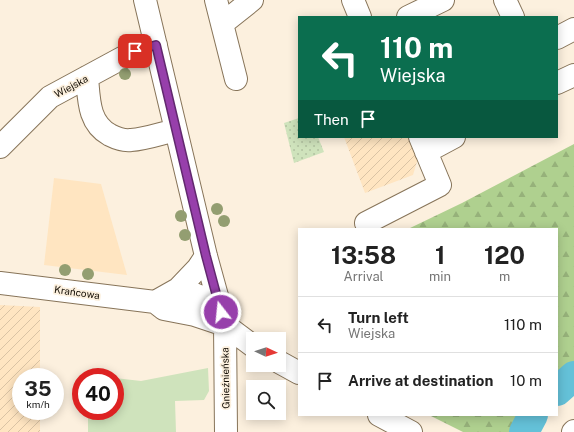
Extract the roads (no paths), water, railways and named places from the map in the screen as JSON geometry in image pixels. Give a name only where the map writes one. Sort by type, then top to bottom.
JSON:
[{"type":"street","name":"Gnieźnieńska","points":[[145,0],[206,256],[225,325],[226,432]]},
{"type":"street","points":[[216,0],[236,79]]},
{"type":"street","points":[[222,24],[252,0]]},
{"type":"street","points":[[353,0],[360,16]]},
{"type":"street","points":[[410,16],[443,0]]},
{"type":"street","points":[[505,0],[513,16]]},
{"type":"street","points":[[558,37],[574,28]]},
{"type":"street","name":"Wiejska","points":[[0,147],[50,97],[135,51],[156,45]]},
{"type":"street","points":[[558,83],[574,75]]},
{"type":"street","points":[[87,77],[89,101],[96,124],[111,136],[129,140],[176,130]]},
{"type":"street","points":[[366,223],[440,185],[423,144],[450,138]]},
{"type":"street","points":[[155,302],[178,290],[198,268],[206,256]]},
{"type":"street","name":"Krańcowa","points":[[0,282],[155,302],[164,310],[195,315],[225,325]]},
{"type":"street","points":[[178,290],[191,292],[205,299],[217,311],[225,325],[246,341]]},
{"type":"street","points":[[381,416],[411,432]]},
{"type":"waterway","points":[[558,390],[574,376]]},
{"type":"waterway","points":[[524,432],[532,416]]}]
